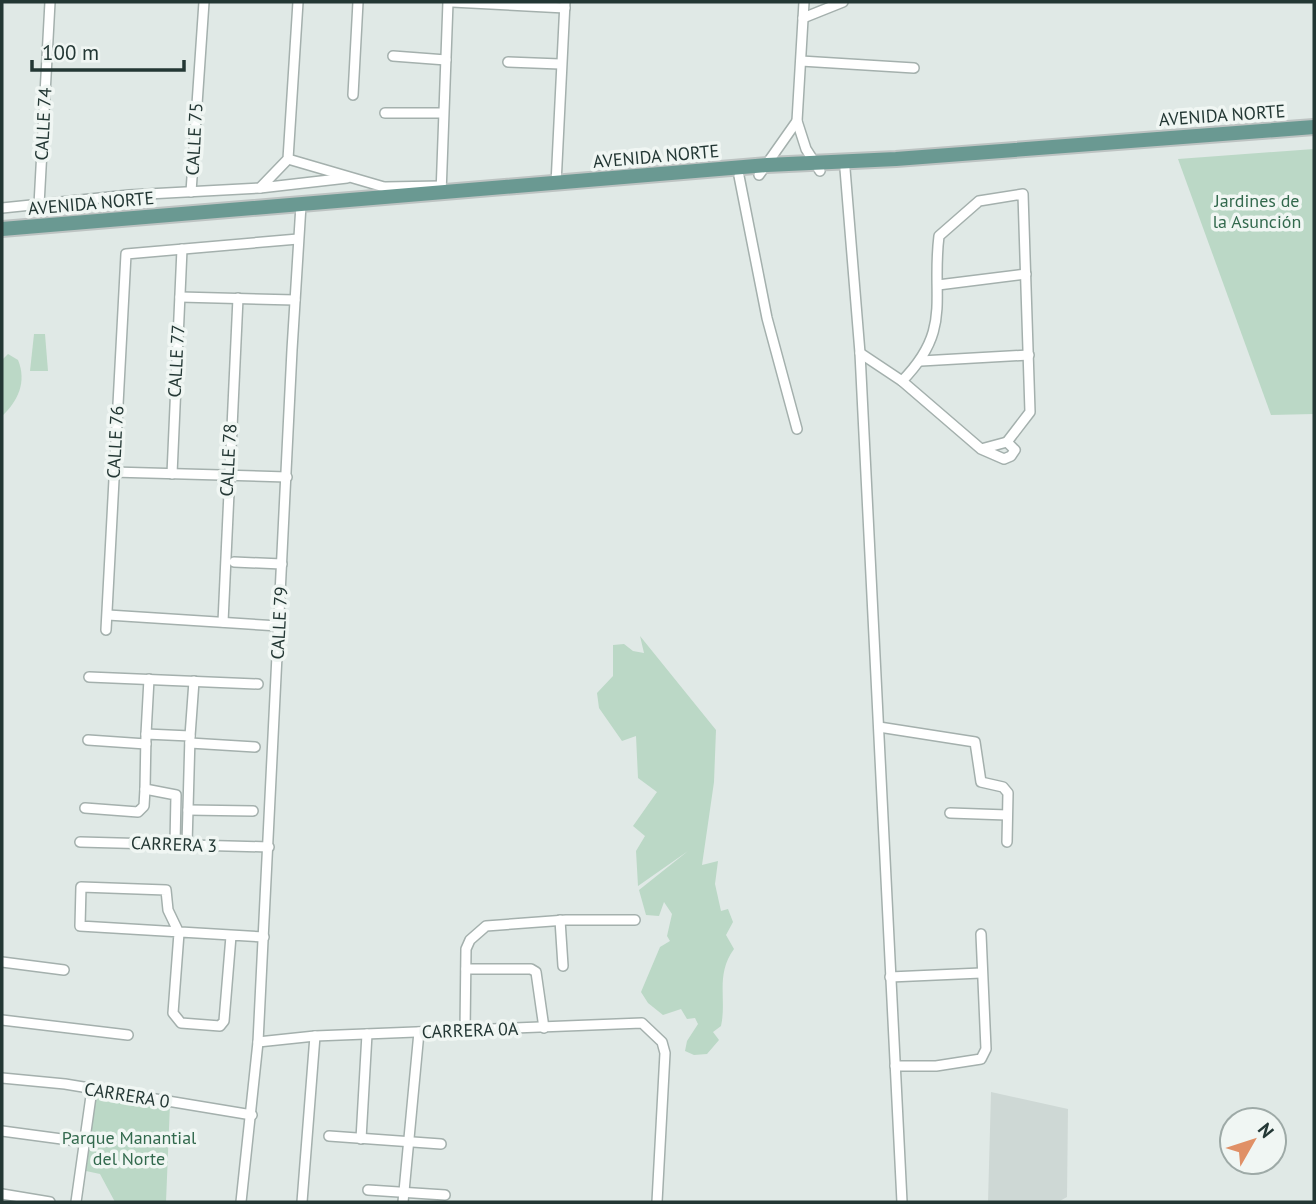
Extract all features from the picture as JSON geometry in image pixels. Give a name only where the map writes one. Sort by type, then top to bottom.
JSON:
[{"type":"main road","name":"AVENIDA NORTE","points":[[2,238],[301,209],[441,190],[818,167],[1314,127]]},
{"type":"main road","name":"AVENIDA NORTE","points":[[818,167],[845,169],[1314,135]]},
{"type":"main road","name":"AVENIDA NORTE","points":[[2,229],[739,176],[763,170]]},
{"type":"street","name":"CALLE 74","points":[[39,205],[50,2]]},
{"type":"street","name":"CALLE 75","points":[[191,192],[204,2]]},
{"type":"street","points":[[260,188],[288,159],[298,2]]},
{"type":"street","points":[[353,95],[358,2]]},
{"type":"street","points":[[288,159],[384,187],[441,190],[450,2],[565,5],[556,184]]},
{"type":"street","points":[[804,2],[797,121],[818,167]]},
{"type":"street","points":[[803,18],[843,2]]},
{"type":"street","points":[[393,56],[446,60]]},
{"type":"street","points":[[801,61],[914,68]]},
{"type":"street","points":[[508,62],[561,64]]},
{"type":"street","points":[[385,113],[443,113]]},
{"type":"street","points":[[763,170],[797,121]]},
{"type":"street","points":[[845,169],[860,353],[902,1202]]},
{"type":"street","points":[[739,176],[767,318],[797,429]]},
{"type":"street","points":[[2,208],[260,188],[347,178]]},
{"type":"street","points":[[384,187],[402,197]]},
{"type":"street","points":[[902,381],[921,361],[932,339],[939,314],[936,264],[939,236],[979,201],[1023,194],[1030,412],[1007,442],[981,449]]},
{"type":"street","name":"CALLE 79","points":[[241,1202],[258,1042],[301,209]]},
{"type":"street","points":[[183,249],[298,239]]},
{"type":"street","name":"CALLE 76","points":[[106,630],[126,254],[183,249]]},
{"type":"street","name":"CALLE 77","points":[[172,474],[183,249]]},
{"type":"street","points":[[938,285],[1026,274]]},
{"type":"street","points":[[180,297],[295,300]]},
{"type":"street","name":"CALLE 78","points":[[223,622],[238,298]]},
{"type":"street","points":[[860,353],[902,381],[981,449],[1004,459],[1011,456],[1015,450],[1007,442]]},
{"type":"street","points":[[921,361],[1029,355]]},
{"type":"street","points":[[113,472],[287,477]]},
{"type":"street","points":[[234,562],[282,564]]},
{"type":"street","points":[[108,615],[279,626]]},
{"type":"street","points":[[89,677],[258,684]]},
{"type":"street","points":[[85,808],[138,812],[144,806],[149,679]]},
{"type":"street","points":[[187,845],[194,681]]},
{"type":"street","points":[[879,727],[973,741],[976,744],[979,780],[985,785],[1007,791],[1007,842]]},
{"type":"street","points":[[88,740],[190,739],[255,747]]},
{"type":"street","points":[[145,789],[176,795],[175,844]]},
{"type":"street","points":[[188,810],[253,811]]},
{"type":"street","points":[[950,813],[1007,815]]},
{"type":"street","name":"CARRERA 3","points":[[80,842],[269,847]]},
{"type":"street","points":[[231,936],[224,1021],[220,1026],[181,1023],[175,1020],[173,1013],[179,933],[167,910],[166,890],[81,887],[79,926],[179,933],[264,937]]},
{"type":"street","points":[[560,920],[563,965]]},
{"type":"street","points":[[465,1032],[466,949],[470,940],[486,926],[560,920],[635,920]]},
{"type":"street","points":[[895,1066],[936,1066],[981,1059],[986,1049],[981,934]]},
{"type":"street","points":[[2,962],[64,971]]},
{"type":"street","points":[[466,969],[531,969],[536,972],[544,1028]]},
{"type":"street","points":[[890,977],[981,973]]},
{"type":"street","points":[[2,1020],[128,1035]]},
{"type":"street","name":"CARRERA 0A","points":[[258,1042],[315,1036],[642,1023],[662,1042],[665,1053],[657,1202]]},
{"type":"street","points":[[403,1202],[419,1032]]},
{"type":"street","points":[[361,1139],[367,1034]]},
{"type":"street","points":[[302,1202],[315,1036]]},
{"type":"street","name":"CARRERA 0","points":[[2,1078],[92,1089],[252,1115]]},
{"type":"street","points":[[76,1202],[92,1089]]},
{"type":"street","points":[[2,1131],[85,1142]]},
{"type":"street","points":[[329,1136],[441,1144]]},
{"type":"street","points":[[368,1189],[445,1195]]},
{"type":"street","points":[[2,1194],[50,1202]]},
{"type":"shaded area","points":[[991,1092],[1068,1109],[1067,1197],[1058,1202],[988,1202]]},
{"type":"green space","name":"Jardines de la Asunción","points":[[1314,149],[1314,414],[1271,415],[1178,159]]},
{"type":"green space","points":[[34,334],[45,334],[48,371],[30,371]]},
{"type":"green space","points":[[8,354],[18,360],[22,376],[13,404],[2,416],[2,360]]},
{"type":"green space","points":[[640,636],[716,730],[714,782],[702,865],[718,861],[715,884],[721,911],[728,909],[733,922],[726,935],[734,949],[723,978],[721,1026],[713,1032],[719,1040],[707,1054],[694,1055],[685,1051],[687,1041],[698,1024],[695,1018],[687,1019],[681,1009],[663,1015],[648,1003],[641,992],[660,947],[670,941],[667,936],[672,914],[664,902],[659,916],[646,915],[639,890],[688,851],[638,886],[636,851],[645,836],[633,826],[657,792],[638,778],[636,736],[622,741],[599,708],[597,693],[613,676],[613,645],[624,644],[633,651],[644,653]]},
{"type":"green space","name":"Parque Manantial del Norte","points":[[96,1094],[170,1104],[166,1202],[115,1202],[100,1174],[86,1171]]}]
